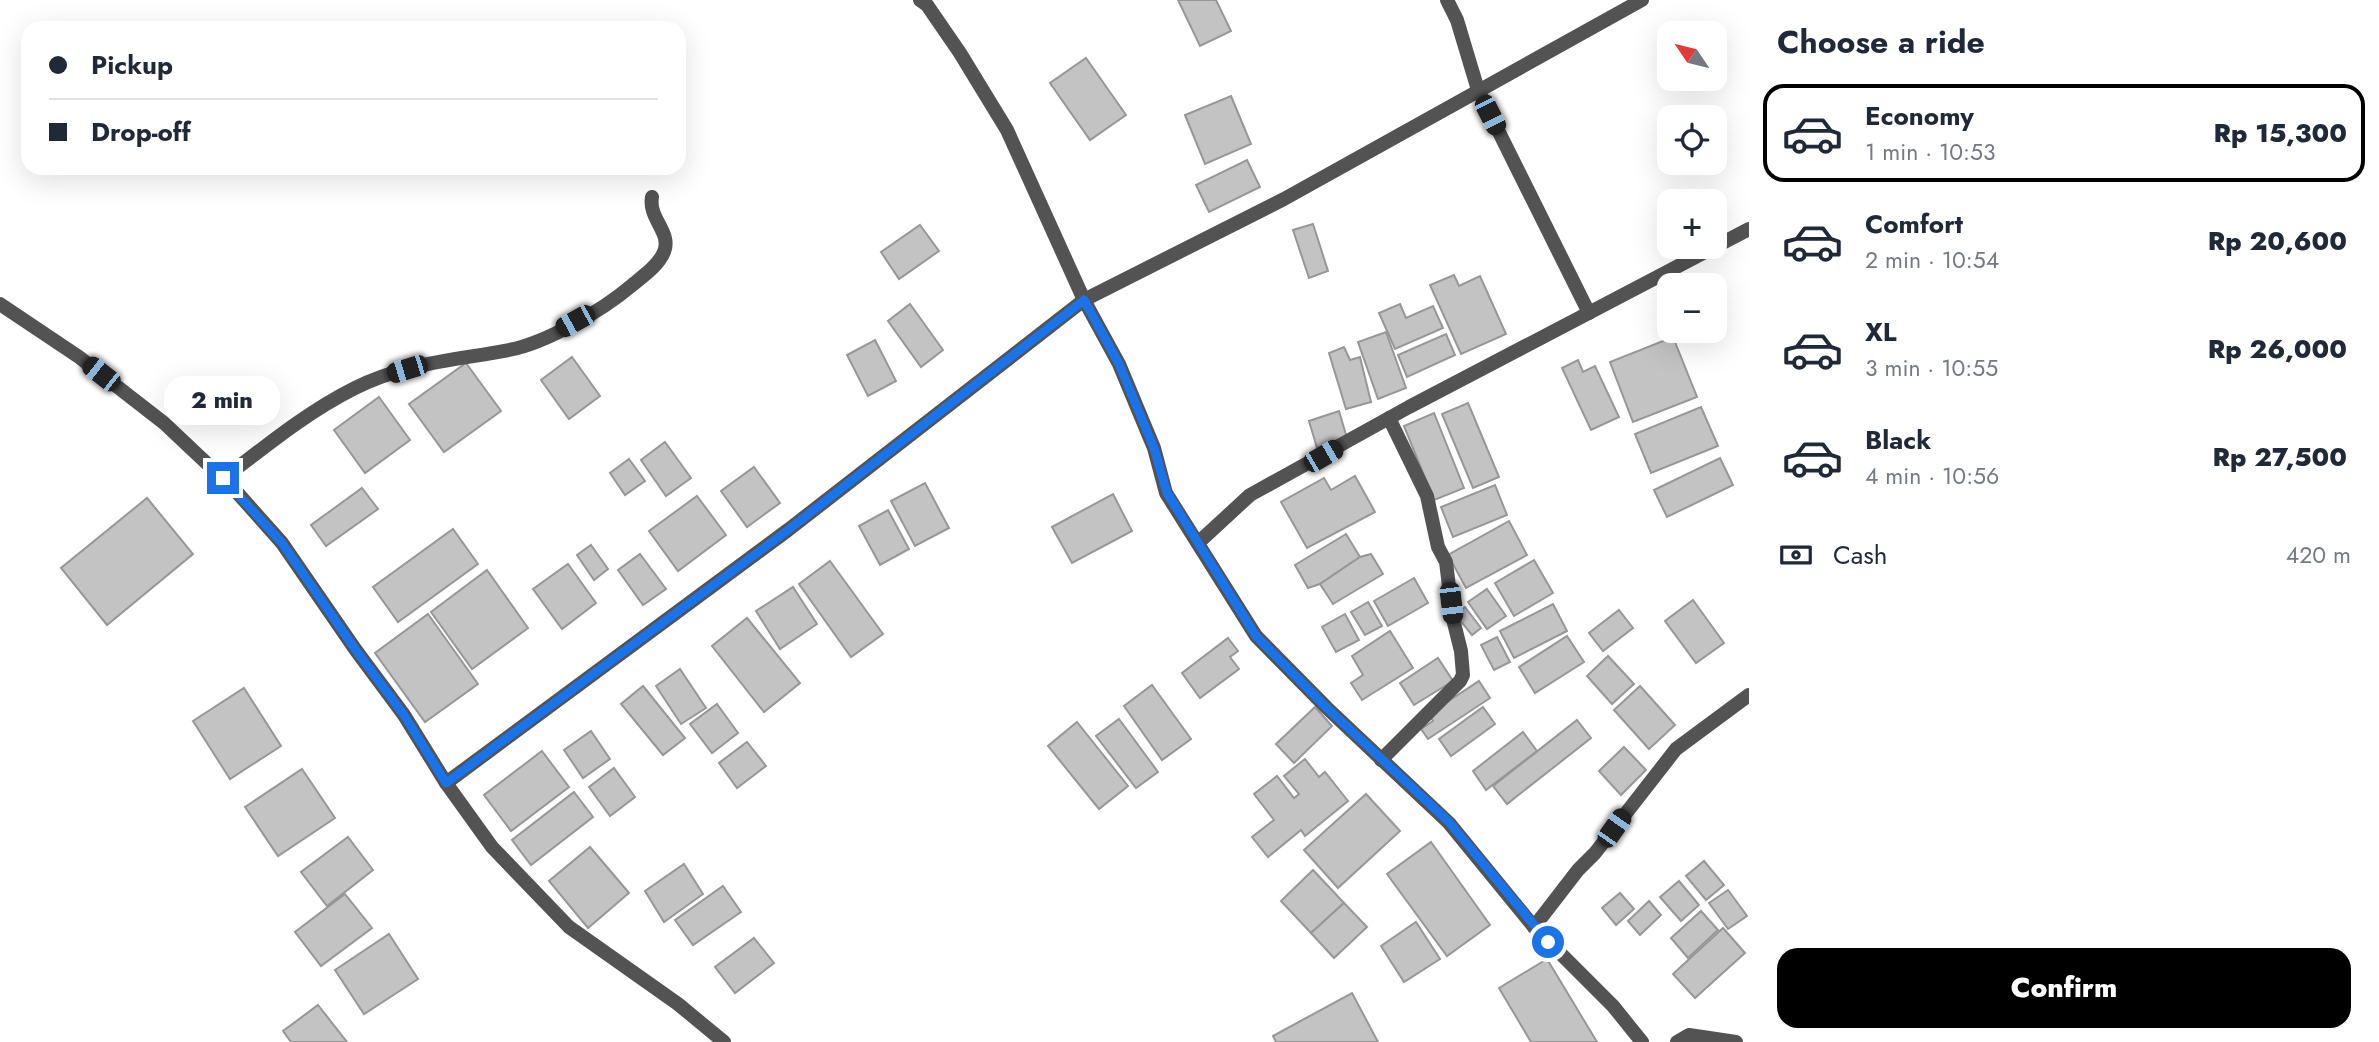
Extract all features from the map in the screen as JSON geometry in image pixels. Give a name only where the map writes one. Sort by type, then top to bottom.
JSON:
[{"type":"street","points":[[919,0],[927,5],[960,52],[1007,130],[1084,300],[1119,364],[1154,448],[1167,493],[1256,636],[1381,760],[1449,822],[1534,927],[1613,1006],[1642,1042]]},
{"type":"street","points":[[1447,0],[1457,20],[1478,90],[1589,313]]},
{"type":"street","points":[[446,783],[788,530],[1084,300],[1284,199],[1642,0]]},
{"type":"street","points":[[223,478],[286,430],[355,388],[427,363],[510,350],[531,344],[618,297],[648,272],[666,248],[665,237],[650,207],[652,197]]},
{"type":"street","points":[[1199,542],[1250,495],[1389,418],[1749,229]]},
{"type":"street","points":[[0,304],[79,358],[164,423],[223,478],[282,543],[404,715],[446,783],[492,846],[569,927],[678,1004],[724,1042]]},
{"type":"street","points":[[1381,760],[1460,681],[1463,674],[1461,651],[1452,619],[1448,571],[1438,547],[1427,496],[1389,418]]},
{"type":"street","points":[[1534,927],[1578,870],[1601,846],[1675,749],[1749,695]]},
{"type":"street","points":[[1677,1042],[1689,1035],[1736,1042]]},
{"type":"building","points":[[1178,0],[1216,0],[1231,31],[1200,46]]},
{"type":"building","points":[[1086,58],[1126,115],[1090,140],[1050,83]]},
{"type":"building","points":[[1231,96],[1251,144],[1205,164],[1185,115]]},
{"type":"building","points":[[1247,160],[1260,187],[1209,212],[1196,185]]},
{"type":"building","points":[[1313,224],[1328,271],[1309,278],[1293,230]]},
{"type":"building","points":[[920,225],[939,251],[899,279],[881,252]]},
{"type":"building","points":[[1454,275],[1459,286],[1480,276],[1506,334],[1461,354],[1430,285]]},
{"type":"building","points":[[910,304],[943,350],[921,367],[888,321]]},
{"type":"building","points":[[1400,304],[1406,318],[1433,306],[1443,328],[1395,349],[1379,313]]},
{"type":"building","points":[[1386,332],[1406,388],[1378,399],[1358,342]]},
{"type":"building","points":[[1446,334],[1455,355],[1407,377],[1398,355]]},
{"type":"building","points":[[875,340],[896,381],[868,396],[847,355]]},
{"type":"building","points":[[1658,343],[1675,343],[1697,397],[1633,422],[1610,362]]},
{"type":"building","points":[[1344,347],[1350,360],[1360,357],[1371,402],[1346,409],[1329,353]]},
{"type":"building","points":[[572,357],[600,396],[569,419],[541,380]]},
{"type":"building","points":[[1578,360],[1583,372],[1595,366],[1619,417],[1591,430],[1562,368]]},
{"type":"building","points":[[466,363],[501,411],[444,452],[409,404]]},
{"type":"building","points":[[379,397],[410,440],[365,473],[334,430]]},
{"type":"building","points":[[1468,403],[1499,477],[1473,488],[1442,414]]},
{"type":"building","points":[[1701,407],[1718,446],[1651,473],[1635,434]]},
{"type":"building","points":[[1339,411],[1347,438],[1317,448],[1309,421]]},
{"type":"building","points":[[1434,413],[1464,488],[1434,500],[1404,426]]},
{"type":"building","points":[[665,442],[691,478],[666,496],[641,460]]},
{"type":"building","points":[[1720,458],[1733,485],[1667,517],[1654,490]]},
{"type":"building","points":[[629,459],[645,481],[625,495],[610,473]]},
{"type":"building","points":[[754,467],[780,503],[747,527],[721,491]]},
{"type":"building","points":[[1355,476],[1375,512],[1307,548],[1281,502],[1324,478],[1331,490]]},
{"type":"building","points":[[925,483],[949,528],[915,546],[891,501]]},
{"type":"building","points":[[1495,485],[1507,515],[1453,537],[1441,507]]},
{"type":"building","points":[[362,488],[378,509],[326,546],[311,525]]},
{"type":"building","points":[[1113,494],[1132,531],[1072,563],[1052,527]]},
{"type":"building","points":[[697,496],[726,535],[678,571],[649,531]]},
{"type":"building","points":[[147,498],[193,554],[107,625],[61,568]]},
{"type":"building","points":[[888,510],[909,549],[880,565],[859,526]]},
{"type":"building","points":[[1509,521],[1527,555],[1466,588],[1448,555]]},
{"type":"building","points":[[453,529],[478,564],[398,622],[373,587]]},
{"type":"building","points":[[1346,534],[1360,557],[1320,584],[1308,588],[1295,565]]},
{"type":"building","points":[[591,545],[608,569],[594,580],[577,555]]},
{"type":"building","points":[[640,554],[666,589],[643,605],[618,570]]},
{"type":"building","points":[[1371,554],[1383,574],[1333,604],[1320,584],[1360,557]]},
{"type":"building","points":[[1534,560],[1553,593],[1514,616],[1495,583]]},
{"type":"building","points":[[830,561],[883,634],[851,657],[799,584]]},
{"type":"building","points":[[568,564],[596,603],[562,629],[533,589]]},
{"type":"building","points":[[487,570],[528,628],[472,669],[431,612]]},
{"type":"building","points":[[1414,578],[1428,603],[1388,626],[1374,601]]},
{"type":"building","points":[[793,587],[817,624],[780,649],[756,611]]},
{"type":"building","points":[[1487,589],[1506,616],[1487,629],[1468,602]]},
{"type":"building","points":[[1693,600],[1724,643],[1696,663],[1665,621]]},
{"type":"building","points":[[1368,602],[1382,626],[1365,635],[1351,612]]},
{"type":"building","points":[[1553,604],[1567,631],[1514,658],[1500,631]]},
{"type":"building","points":[[1465,607],[1481,628],[1472,635],[1455,614]]},
{"type":"building","points":[[1619,610],[1633,628],[1603,651],[1589,633]]},
{"type":"building","points":[[428,614],[478,684],[425,722],[375,653]]},
{"type":"building","points":[[1345,614],[1359,640],[1336,652],[1322,627]]},
{"type":"building","points":[[747,618],[800,683],[764,712],[712,646]]},
{"type":"building","points":[[1390,631],[1413,668],[1362,700],[1351,683],[1363,675],[1352,656]]},
{"type":"building","points":[[1567,636],[1584,662],[1535,693],[1519,667]]},
{"type":"building","points":[[1497,637],[1510,662],[1494,670],[1481,645]]},
{"type":"building","points":[[1228,638],[1238,651],[1230,657],[1239,669],[1200,698],[1182,673]]},
{"type":"building","points":[[1608,656],[1634,684],[1612,704],[1587,676]]},
{"type":"building","points":[[1438,658],[1453,681],[1414,705],[1400,683]]},
{"type":"building","points":[[680,669],[706,708],[681,724],[656,686]]},
{"type":"building","points":[[1479,681],[1490,698],[1428,739],[1421,729],[1433,721],[1429,714]]},
{"type":"building","points":[[1152,685],[1191,739],[1162,760],[1124,706]]},
{"type":"building","points":[[643,686],[685,738],[663,755],[621,704]]},
{"type":"building","points":[[1640,686],[1675,725],[1649,749],[1614,710]]},
{"type":"building","points":[[244,688],[281,746],[230,779],[193,721]]},
{"type":"building","points":[[717,704],[738,733],[712,753],[690,724]]},
{"type":"building","points":[[1315,707],[1332,726],[1294,763],[1276,744]]},
{"type":"building","points":[[1483,707],[1495,724],[1451,756],[1439,739]]},
{"type":"building","points":[[1119,719],[1158,772],[1136,788],[1096,736]]},
{"type":"building","points":[[1577,720],[1591,738],[1507,804],[1493,786]]},
{"type":"building","points":[[1077,722],[1128,786],[1099,809],[1048,746]]},
{"type":"building","points":[[591,731],[610,759],[583,778],[564,750]]},
{"type":"building","points":[[1523,732],[1537,751],[1486,790],[1473,771]]},
{"type":"building","points":[[747,742],[766,766],[737,788],[719,763]]},
{"type":"building","points":[[1624,747],[1646,770],[1621,795],[1599,771]]},
{"type":"building","points":[[542,751],[569,787],[511,831],[484,795]]},
{"type":"building","points":[[1305,759],[1319,777],[1325,772],[1348,801],[1305,836],[1301,830],[1268,857],[1252,837],[1274,820],[1254,794],[1277,776],[1294,798],[1299,794],[1284,776]]},
{"type":"building","points":[[614,768],[635,797],[610,816],[589,787]]},
{"type":"building","points":[[302,769],[335,818],[278,856],[245,807]]},
{"type":"building","points":[[574,792],[593,817],[531,865],[512,840]]},
{"type":"building","points":[[1366,794],[1400,831],[1338,888],[1304,850]]},
{"type":"building","points":[[348,837],[373,870],[327,906],[301,872]]},
{"type":"building","points":[[1431,842],[1490,925],[1447,956],[1387,874]]},
{"type":"building","points":[[590,847],[629,893],[588,928],[549,881]]},
{"type":"building","points":[[1704,861],[1724,885],[1706,900],[1686,876]]},
{"type":"building","points":[[684,864],[703,894],[664,922],[645,891]]},
{"type":"building","points":[[1313,870],[1344,903],[1311,933],[1281,901]]},
{"type":"building","points":[[1679,881],[1699,905],[1681,921],[1660,897]]},
{"type":"building","points":[[723,886],[741,912],[693,945],[675,920]]},
{"type":"building","points":[[1728,890],[1747,916],[1728,929],[1709,903]]},
{"type":"building","points":[[1620,893],[1634,909],[1616,925],[1602,908]]},
{"type":"building","points":[[345,894],[372,928],[321,966],[295,932]]},
{"type":"building","points":[[1649,901],[1661,915],[1640,935],[1628,921]]},
{"type":"building","points":[[1344,903],[1367,927],[1334,958],[1311,933]]},
{"type":"building","points":[[1701,911],[1718,930],[1688,958],[1671,938]]},
{"type":"building","points":[[1416,922],[1440,959],[1404,982],[1381,946]]},
{"type":"building","points":[[1723,928],[1745,953],[1695,998],[1673,974]]},
{"type":"building","points":[[389,934],[418,979],[364,1014],[335,970]]},
{"type":"building","points":[[754,938],[774,963],[735,993],[715,967]]},
{"type":"building","points":[[1547,959],[1597,1042],[1531,1042],[1499,988]]},
{"type":"building","points":[[1352,993],[1378,1042],[1276,1042],[1273,1036]]},
{"type":"building","points":[[318,1005],[347,1042],[291,1042],[283,1031]]},
{"type":"route","points":[[223,478],[282,543],[404,715],[446,783],[788,530],[1084,300],[1119,364],[1154,448],[1167,493],[1256,636],[1327,708],[1449,822],[1548,942]]}]
